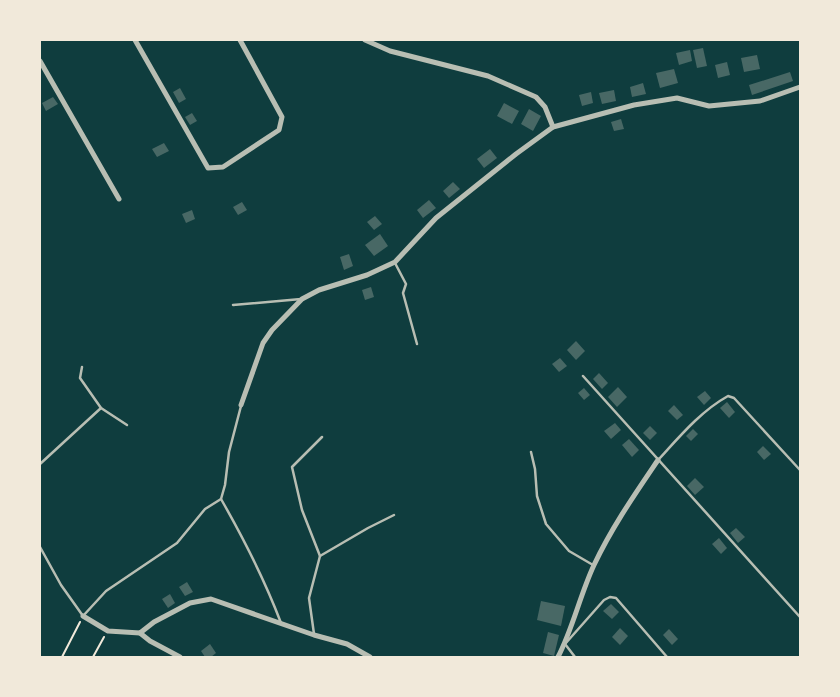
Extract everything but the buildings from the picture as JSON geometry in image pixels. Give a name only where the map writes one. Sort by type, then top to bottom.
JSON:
[{"type":"street","points":[[135,40],[208,168],[223,167],[280,130],[282,117],[240,40]]},
{"type":"street","points":[[365,40],[390,51],[488,76],[536,97],[545,107],[553,127]]},
{"type":"street","points":[[40,61],[119,199]]},
{"type":"street","points":[[241,405],[263,343],[272,330],[302,299],[319,290],[368,275],[394,262],[436,218],[553,127],[634,105],[677,98],[709,106],[760,101],[800,87]]},
{"type":"street","points":[[558,657],[565,644],[594,565],[618,520],[658,460]]},
{"type":"street","points":[[140,633],[154,622],[190,603],[211,599],[314,636],[347,644],[370,657]]},
{"type":"street","points":[[83,616],[108,631],[140,633],[150,641],[180,657]]},
{"type":"lane","points":[[394,262],[406,284],[403,293],[417,344]]},
{"type":"lane","points":[[234,305],[302,299]]},
{"type":"lane","points":[[82,368],[80,378],[101,408],[127,425]]},
{"type":"lane","points":[[583,376],[800,616]]},
{"type":"lane","points":[[658,460],[689,426],[728,396],[734,398],[800,470]]},
{"type":"lane","points":[[40,547],[61,585],[83,616],[106,591],[177,543],[205,509],[221,499],[225,485],[229,452],[241,405]]},
{"type":"lane","points":[[40,464],[101,408]]},
{"type":"lane","points":[[314,636],[309,598],[320,556],[302,510],[292,467],[322,437]]},
{"type":"lane","points":[[530,452],[535,469],[537,496],[546,524],[569,551],[594,565]]},
{"type":"lane","points":[[221,499],[247,544],[282,624]]},
{"type":"lane","points":[[320,556],[394,515]]},
{"type":"lane","points":[[575,657],[565,644],[604,600],[610,597],[616,598],[667,657]]},
{"type":"path","points":[[62,657],[83,616]]},
{"type":"path","points":[[93,657],[108,631]]}]
